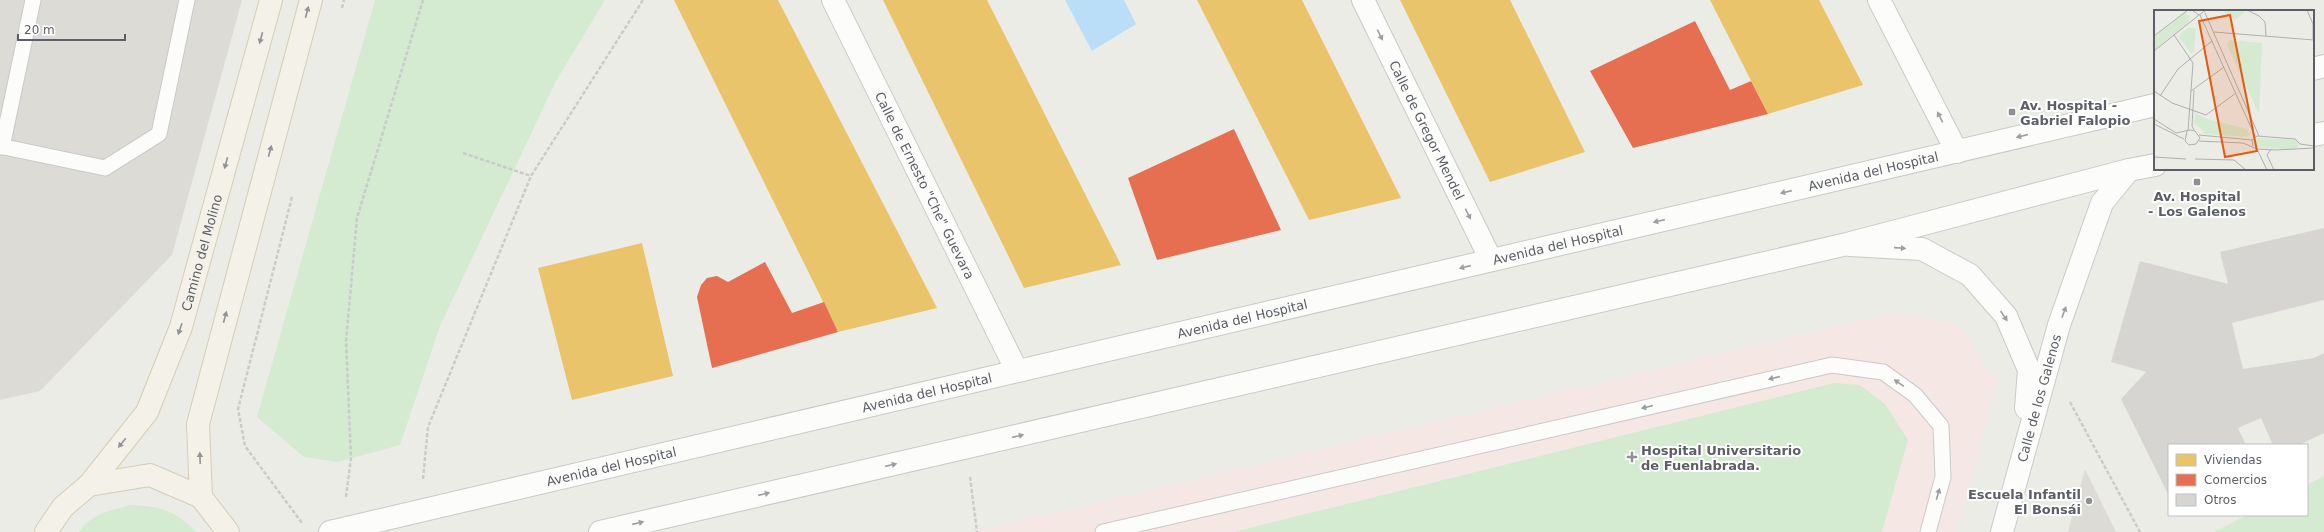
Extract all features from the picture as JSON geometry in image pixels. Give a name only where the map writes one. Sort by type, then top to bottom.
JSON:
[{"type":"main road","name":"Camino del Molino","points":[[46,532],[63,507],[89,485],[147,412],[181,327],[271,0]]},
{"type":"main road","points":[[201,497],[198,424],[311,0]]},
{"type":"main road","name":"Calle de Ernesto \"Che\" Guevara","points":[[833,0],[1017,372]]},
{"type":"main road","name":"Calle de Gregor Mendel","points":[[1362,0],[1491,260]]},
{"type":"main road","points":[[1879,0],[1957,152]]},
{"type":"main road","points":[[2314,69],[2324,66]]},
{"type":"main road","name":"Avenida del Hospital","points":[[336,531],[2154,105]]},
{"type":"main road","points":[[2314,135],[2324,133]]},
{"type":"main road","points":[[600,532],[1847,244],[2128,170],[2154,165]]},
{"type":"main road","name":"Calle de los Galenos","points":[[2022,457],[2048,363],[2102,203],[2128,170]]},
{"type":"main road","name":"Calle de los Galenos","points":[[1847,244],[1922,249],[1970,275],[2006,316],[2029,370],[2022,457]]},
{"type":"main road","points":[[2002,532],[2022,457]]},
{"type":"main road","points":[[89,485],[150,475],[201,497],[228,532]]},
{"type":"lane","points":[[33,0],[1,147],[105,168],[159,134],[187,0]]},
{"type":"lane","points":[[1103,532],[1832,365],[1883,372],[1915,395],[1941,426],[1943,477],[1928,532]]},
{"type":"path","points":[[340,15],[344,0]]},
{"type":"path","points":[[336,531],[351,458],[346,341],[358,218],[423,0]]},
{"type":"path","points":[[420,511],[428,427],[532,176],[643,0]]},
{"type":"path","points":[[463,153],[532,176]]},
{"type":"path","points":[[294,189],[238,409],[245,446],[304,526]]},
{"type":"path","points":[[2048,363],[2140,532]]},
{"type":"shaded area","points":[[0,0],[242,0],[172,255],[40,391],[0,400]]},
{"type":"shaded area","name":"Hospital Universitario de Fuenlabrada.","points":[[1892,313],[1956,323],[1997,382],[1956,532],[974,532]]},
{"type":"shaded area","name":"Escuela Infantil El Bonsái","points":[[2085,469],[2116,532],[2068,532]]},
{"type":"green space","points":[[375,0],[605,0],[556,81],[440,326],[400,445],[338,462],[304,457],[257,417]]},
{"type":"green space","points":[[1834,383],[1860,385],[1885,404],[1908,440],[1882,532],[1234,532]]},
{"type":"green space","points":[[2324,476],[2324,532],[2214,532],[2245,516],[2308,516],[2308,484]]},
{"type":"green space","points":[[130,505],[159,508],[174,514],[196,532],[79,532],[95,517]]},
{"type":"water","points":[[1065,0],[1124,0],[1136,24],[1092,51]]},
{"type":"building: Viviendas","points":[[674,0],[778,0],[937,308],[838,332]]},
{"type":"building: Viviendas","points":[[883,0],[987,0],[1121,265],[1024,288]]},
{"type":"building: Viviendas","points":[[1197,0],[1302,0],[1401,198],[1309,220]]},
{"type":"building: Viviendas","points":[[1400,0],[1510,0],[1585,152],[1490,182]]},
{"type":"building: Viviendas","points":[[1710,0],[1819,0],[1863,85],[1768,114]]},
{"type":"building: Viviendas","points":[[642,243],[673,376],[572,400],[538,268]]},
{"type":"building: Comercios","points":[[1695,21],[1730,90],[1751,81],[1768,114],[1633,148],[1590,71]]},
{"type":"building: Comercios","points":[[1234,129],[1281,230],[1157,260],[1128,178]]},
{"type":"building: Comercios","points":[[765,262],[792,313],[824,302],[838,332],[712,368],[697,297],[701,285],[707,278],[717,276],[728,282]]},
{"type":"building: Otros","points":[[2324,228],[2324,300],[2232,323],[2243,369],[2314,358],[2324,353],[2324,433],[2301,444],[2273,444],[2261,418],[2238,428],[2246,444],[2168,444],[2168,494],[2121,399],[2146,372],[2111,362],[2140,261],[2228,284],[2220,252]]},
{"type":"place","name":"Av. Hospital - Gabriel Falopio","points":[[2012,112]]},
{"type":"place","name":"Av. Hospital - Los Galenos","points":[[2197,182]]},
{"type":"place","name":"Hospital Universitario de Fuenlabrada.","points":[[1632,457]]},
{"type":"place","name":"Escuela Infantil El Bonsái","points":[[2089,501]]}]
